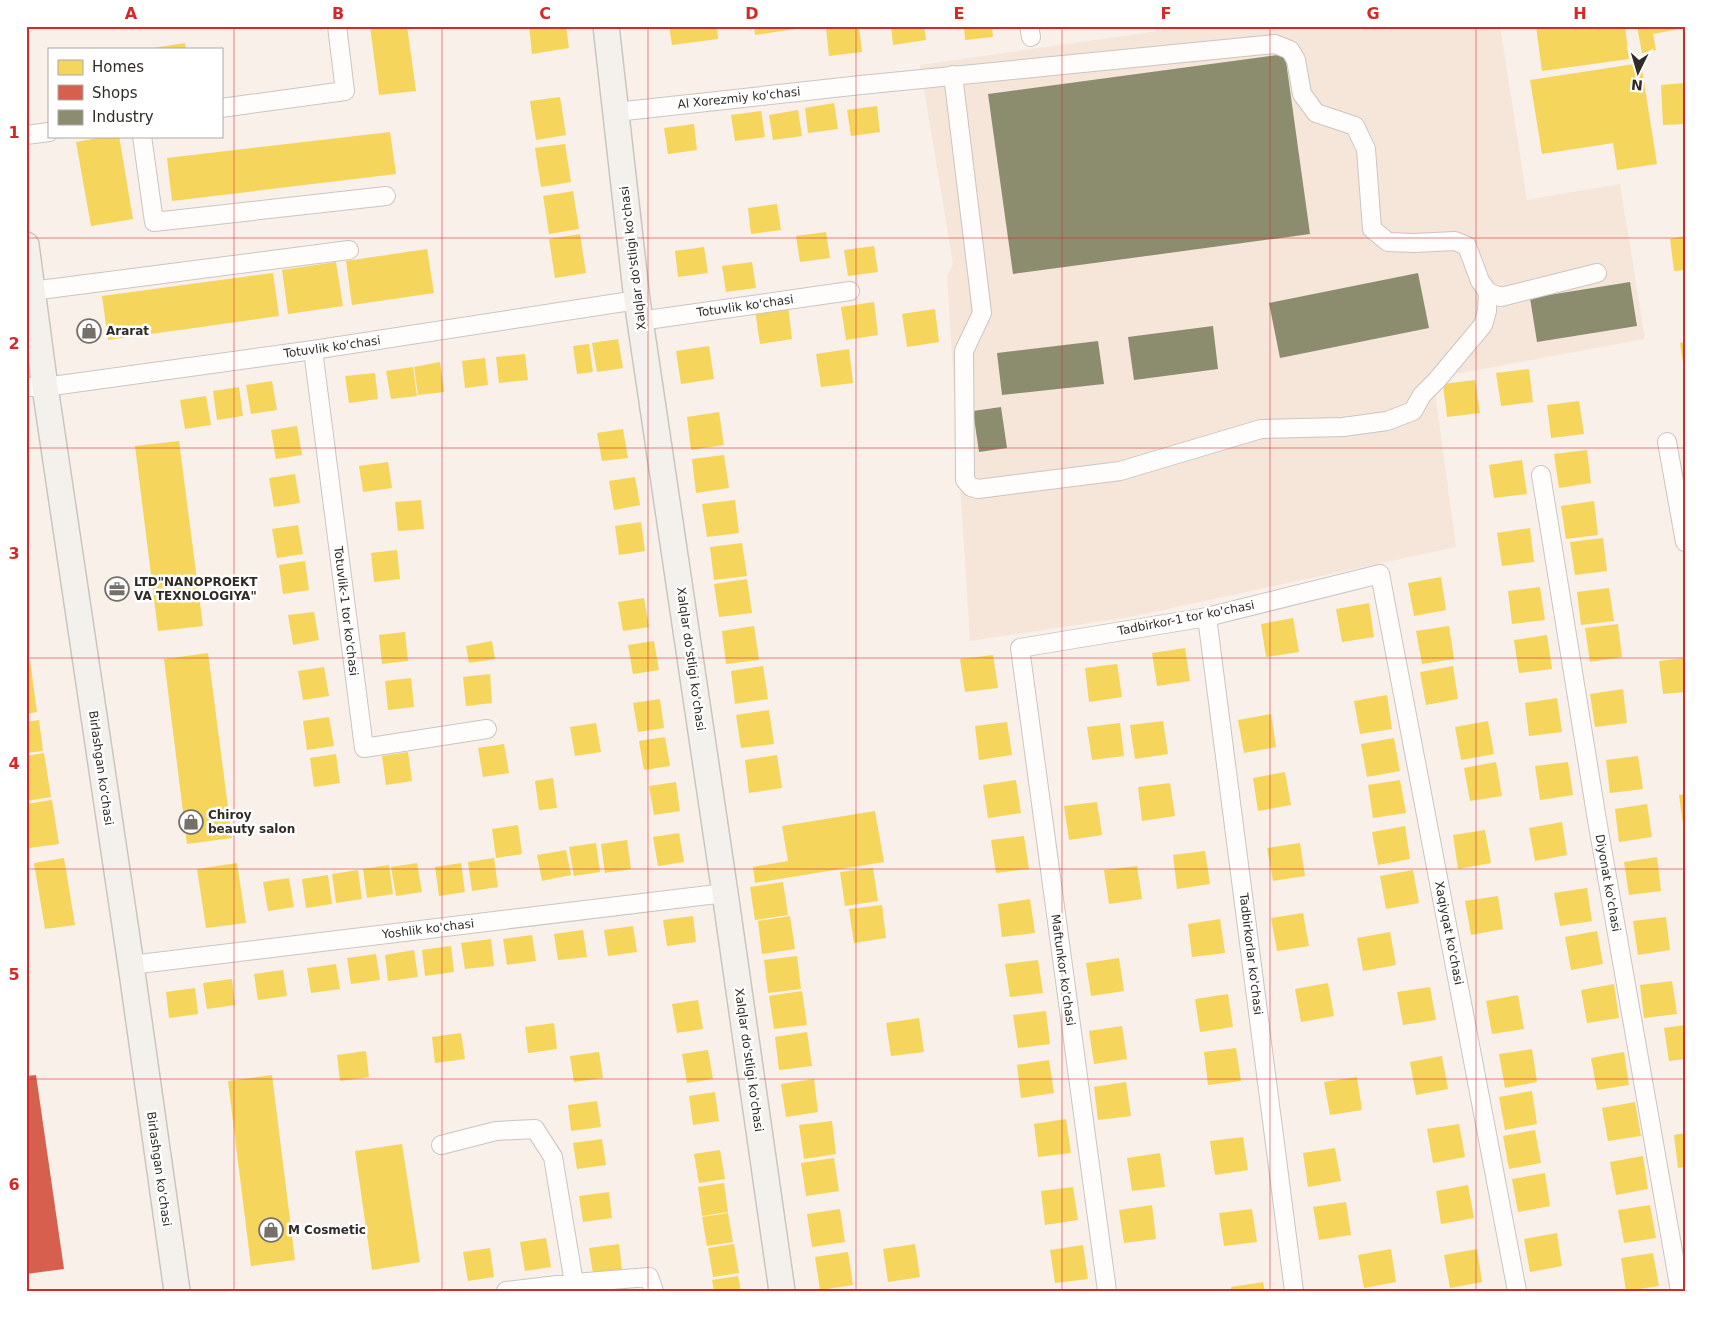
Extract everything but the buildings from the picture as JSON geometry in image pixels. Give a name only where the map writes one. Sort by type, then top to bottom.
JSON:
[{"type":"street","points":[[222,108],[345,91],[337,26]]},
{"type":"street","name":"Xalqlar do'stligi ko'chasi","points":[[606,26],[638,310],[726,893],[782,1291]]},
{"type":"street","name":"Al Xorezmiy ko'chasi","points":[[616,112],[953,75],[1275,44],[1290,50],[1296,60],[1302,94],[1316,113],[1354,126],[1366,149],[1372,229],[1388,242],[1414,244],[1455,242],[1467,246],[1480,281],[1488,292]]},
{"type":"street","points":[[953,75],[982,313],[964,352],[965,480],[971,487],[978,489],[1120,471],[1261,429],[1343,427],[1387,421],[1413,411],[1422,395],[1438,380],[1483,325],[1487,311],[1488,292],[1501,297],[1597,273]]},
{"type":"street","points":[[26,135],[48,132]]},
{"type":"street","points":[[142,138],[154,222],[386,196]]},
{"type":"street","name":"Birlashgan ko'chasi","points":[[26,246],[32,291],[35,387],[130,965],[177,1291]]},
{"type":"street","points":[[32,291],[349,250]]},
{"type":"street","name":"Totuvlik ko'chasi","points":[[35,387],[638,310],[850,291]]},
{"type":"street","name":"Totuvlik-1 tor ko'chasi","points":[[314,350],[364,748],[487,729]]},
{"type":"street","points":[[1667,442],[1685,542]]},
{"type":"street","name":"Diyonat ko'chasi","points":[[1541,475],[1597,820],[1680,1291]]},
{"type":"street","name":"Tadbirkor-1 tor ko'chasi","points":[[1020,648],[1207,617],[1380,574]]},
{"type":"street","name":"Xaqiyqat ko'chasi","points":[[1380,574],[1518,1291]]},
{"type":"street","name":"Tadbirkorlar ko'chasi","points":[[1207,617],[1294,1291]]},
{"type":"street","name":"Maftunkor ko'chasi","points":[[1020,648],[1107,1291]]},
{"type":"street","name":"Yoshlik ko'chasi","points":[[130,965],[726,893]]},
{"type":"street","points":[[440,1145],[496,1131],[534,1130],[553,1157],[574,1283]]},
{"type":"street","points":[[506,1291],[650,1277],[654,1291]]},
{"type":"shaded area","points":[[1193,26],[1500,26],[1527,200],[1620,184],[1645,339],[1433,378],[1456,547],[1130,617],[970,641],[947,276],[953,264],[920,65]]},
{"type":"place","name":"Ararat","points":[[89,331]]},
{"type":"place","name":"LTD\"NANOPROEKT VA TEXNOLOGIYA\"","points":[[117,589]]},
{"type":"place","name":"Chiroy beauty salon","points":[[191,822]]},
{"type":"place","name":"M Cosmetic","points":[[271,1230]]}]
